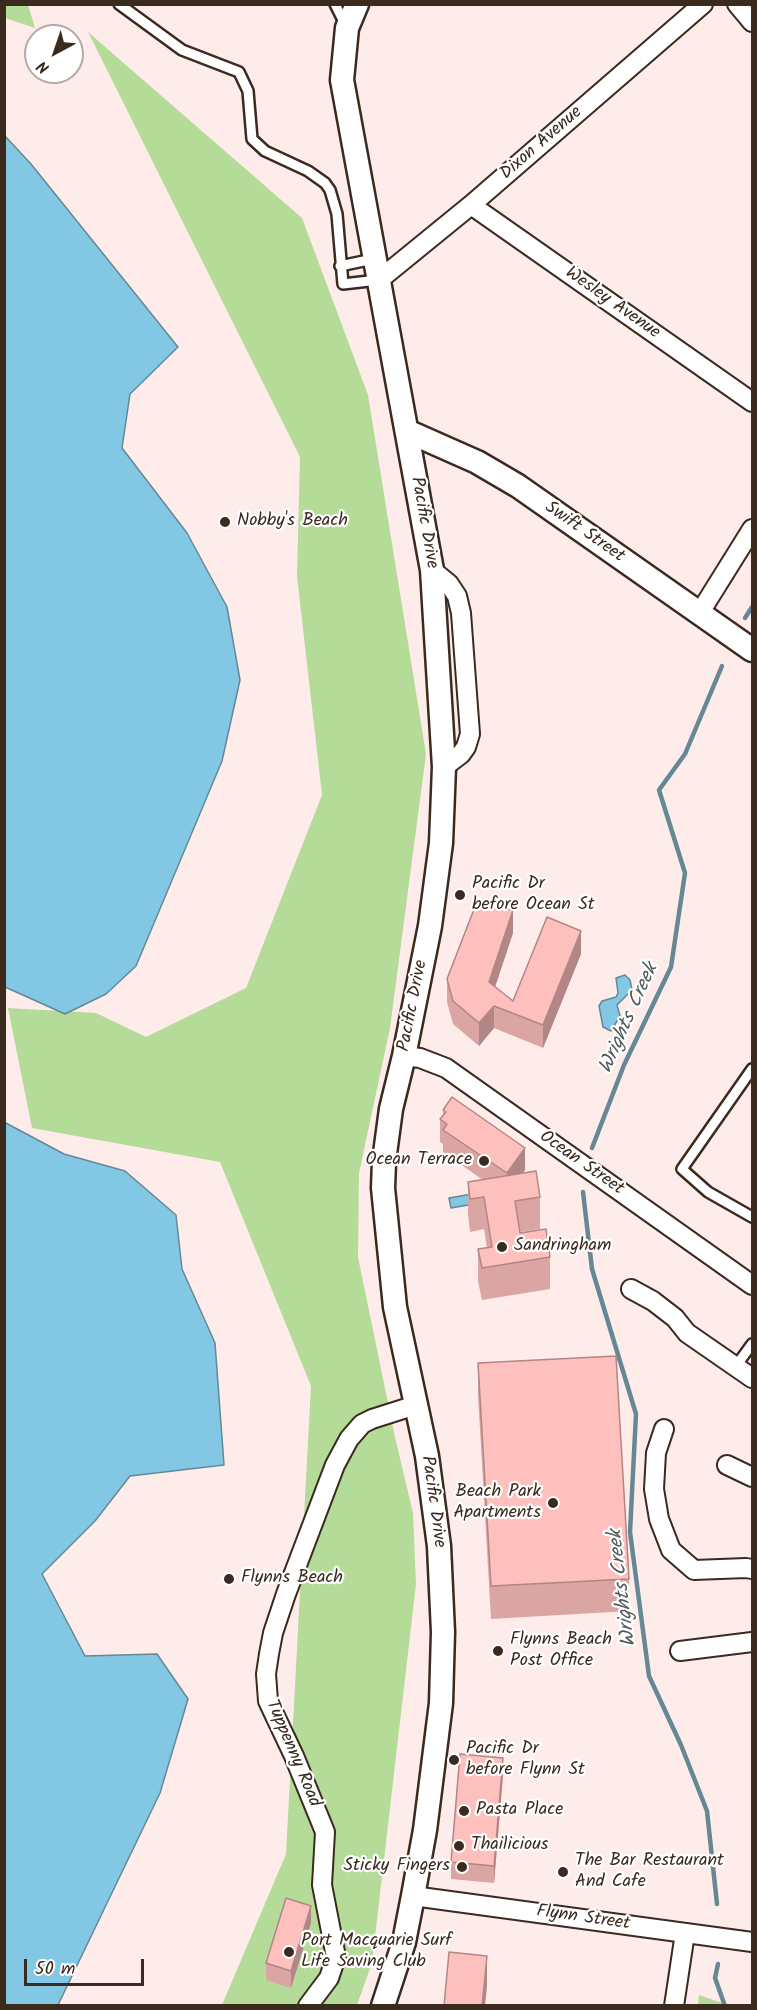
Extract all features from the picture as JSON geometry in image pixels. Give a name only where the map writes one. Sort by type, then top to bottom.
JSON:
[{"type":"street","name":"Pacific Drive","points":[[357,4],[347,28],[342,80],[432,570],[444,767],[441,843],[430,926],[391,1109],[383,1188],[395,1307],[427,1456],[439,1546],[443,1632],[441,1703],[425,1830],[413,1896],[404,1942],[383,2006]]},
{"type":"street","name":"Dixon Avenue","points":[[376,269],[471,205],[703,4]]},
{"type":"street","points":[[737,4],[753,22]]},
{"type":"street","name":"Wesley Avenue","points":[[471,205],[753,402]]},
{"type":"street","name":"Swift Street","points":[[407,431],[458,453],[508,480],[753,650]]},
{"type":"street","points":[[699,614],[753,529]]},
{"type":"street","name":"Ocean Street","points":[[404,1056],[420,1058],[446,1068],[753,1285]]},
{"type":"street","points":[[631,1289],[653,1301],[675,1318],[687,1334],[753,1378]]},
{"type":"street","name":"Tuppenny Road","points":[[308,2006],[329,1978],[336,1957],[322,1885],[324,1832],[294,1756],[268,1701],[266,1674],[269,1654],[285,1594],[335,1465],[349,1439],[362,1424],[416,1405]]},
{"type":"street","points":[[664,1429],[656,1453],[654,1489],[659,1519],[671,1550],[694,1570],[753,1569]]},
{"type":"street","points":[[727,1465],[753,1477]]},
{"type":"street","points":[[680,1651],[753,1642]]},
{"type":"street","name":"Flynn Street","points":[[413,1896],[753,1942]]},
{"type":"street","points":[[674,2006],[685,1933]]},
{"type":"lane","points":[[119,4],[182,50],[239,72],[248,91],[252,138],[264,151],[308,171],[325,183],[330,190],[337,214],[343,284],[376,269]]},
{"type":"lane","points":[[335,4],[347,28]]},
{"type":"lane","points":[[340,266],[376,269]]},
{"type":"lane","points":[[753,1069],[682,1169],[708,1192],[753,1217]]},
{"type":"lane","points":[[736,1366],[753,1344]]},
{"type":"green space","points":[[5,4],[28,5],[34,24],[24,24],[5,18]]},
{"type":"green space","points":[[88,32],[302,218],[368,395],[426,754],[390,1028],[359,1173],[358,1257],[413,1513],[416,1584],[372,1963],[357,2005],[222,2005],[286,1854],[311,1386],[220,1162],[32,1128],[8,1008],[96,1013],[146,1037],[246,988],[322,795],[297,576],[300,457]]},
{"type":"green space","points":[[699,1995],[728,2005],[698,2005]]},
{"type":"water","points":[[5,136],[31,164],[178,347],[130,394],[122,448],[187,533],[227,607],[240,680],[222,761],[136,966],[106,994],[65,1014],[5,987]]},
{"type":"water","points":[[625,975],[630,980],[632,990],[617,1005],[620,1016],[611,1031],[603,1027],[599,1006],[602,1001],[616,997],[618,993],[616,978]]},
{"type":"water","points":[[4,1122],[64,1154],[125,1171],[176,1215],[182,1269],[215,1343],[224,1465],[130,1476],[95,1521],[42,1574],[85,1656],[157,1654],[188,1699],[160,1793],[58,2005],[5,2005]]},
{"type":"water","points":[[472,1194],[474,1204],[451,1208],[449,1198]]},
{"type":"building","points":[[478,899],[513,910],[489,982],[513,1001],[547,917],[581,931],[543,1025],[494,1006],[479,1023],[453,1001],[447,979]]},
{"type":"building","points":[[452,1097],[525,1148],[507,1173],[443,1130],[447,1124],[440,1119],[446,1112],[443,1110]]},
{"type":"building","points":[[536,1171],[540,1197],[515,1201],[520,1233],[546,1229],[550,1257],[482,1268],[478,1249],[492,1247],[484,1197],[470,1199],[468,1182]]},
{"type":"building","name":"Beach Park Apartments","points":[[616,1356],[629,1579],[491,1586],[478,1363]]},
{"type":"building","points":[[460,1754],[503,1758],[494,1866],[451,1862]]},
{"type":"building","name":"Port Macquarie Surf Life Saving Club","points":[[286,1898],[311,1906],[291,1971],[266,1963]]},
{"type":"building","points":[[449,1952],[487,1956],[482,2006],[444,2006]]},
{"type":"waterway","name":"Wrights Creek","points":[[745,618],[752,607]]},
{"type":"waterway","name":"Wrights Creek","points":[[592,1148],[624,1065],[671,967],[685,873],[659,790],[685,754],[722,666]]},
{"type":"waterway","name":"Wrights Creek","points":[[583,1192],[592,1269],[636,1414],[630,1532],[649,1676],[681,1745],[707,1811],[717,1904]]},
{"type":"waterway","name":"Wrights Creek","points":[[718,1964],[715,1978],[725,2006]]},
{"type":"place","name":"Nobby's Beach","points":[[225,522]]},
{"type":"place","name":"Pacific Dr before Ocean St","points":[[460,895]]},
{"type":"place","name":"Ocean Terrace","points":[[484,1161]]},
{"type":"place","name":"Sandringham","points":[[502,1247]]},
{"type":"place","name":"Beach Park Apartments","points":[[553,1503]]},
{"type":"place","name":"Flynns Beach","points":[[229,1579]]},
{"type":"place","name":"Flynns Beach Post Office","points":[[498,1651]]},
{"type":"place","name":"Pacific Dr before Flynn St","points":[[454,1760]]},
{"type":"place","name":"Pasta Place","points":[[464,1811]]},
{"type":"place","name":"Thailicious","points":[[459,1846]]},
{"type":"place","name":"Sticky Fingers","points":[[462,1867]]},
{"type":"place","name":"The Bar Restaurant And Cafe","points":[[563,1872]]},
{"type":"place","name":"Port Macquarie Surf Life Saving Club","points":[[289,1952]]}]
